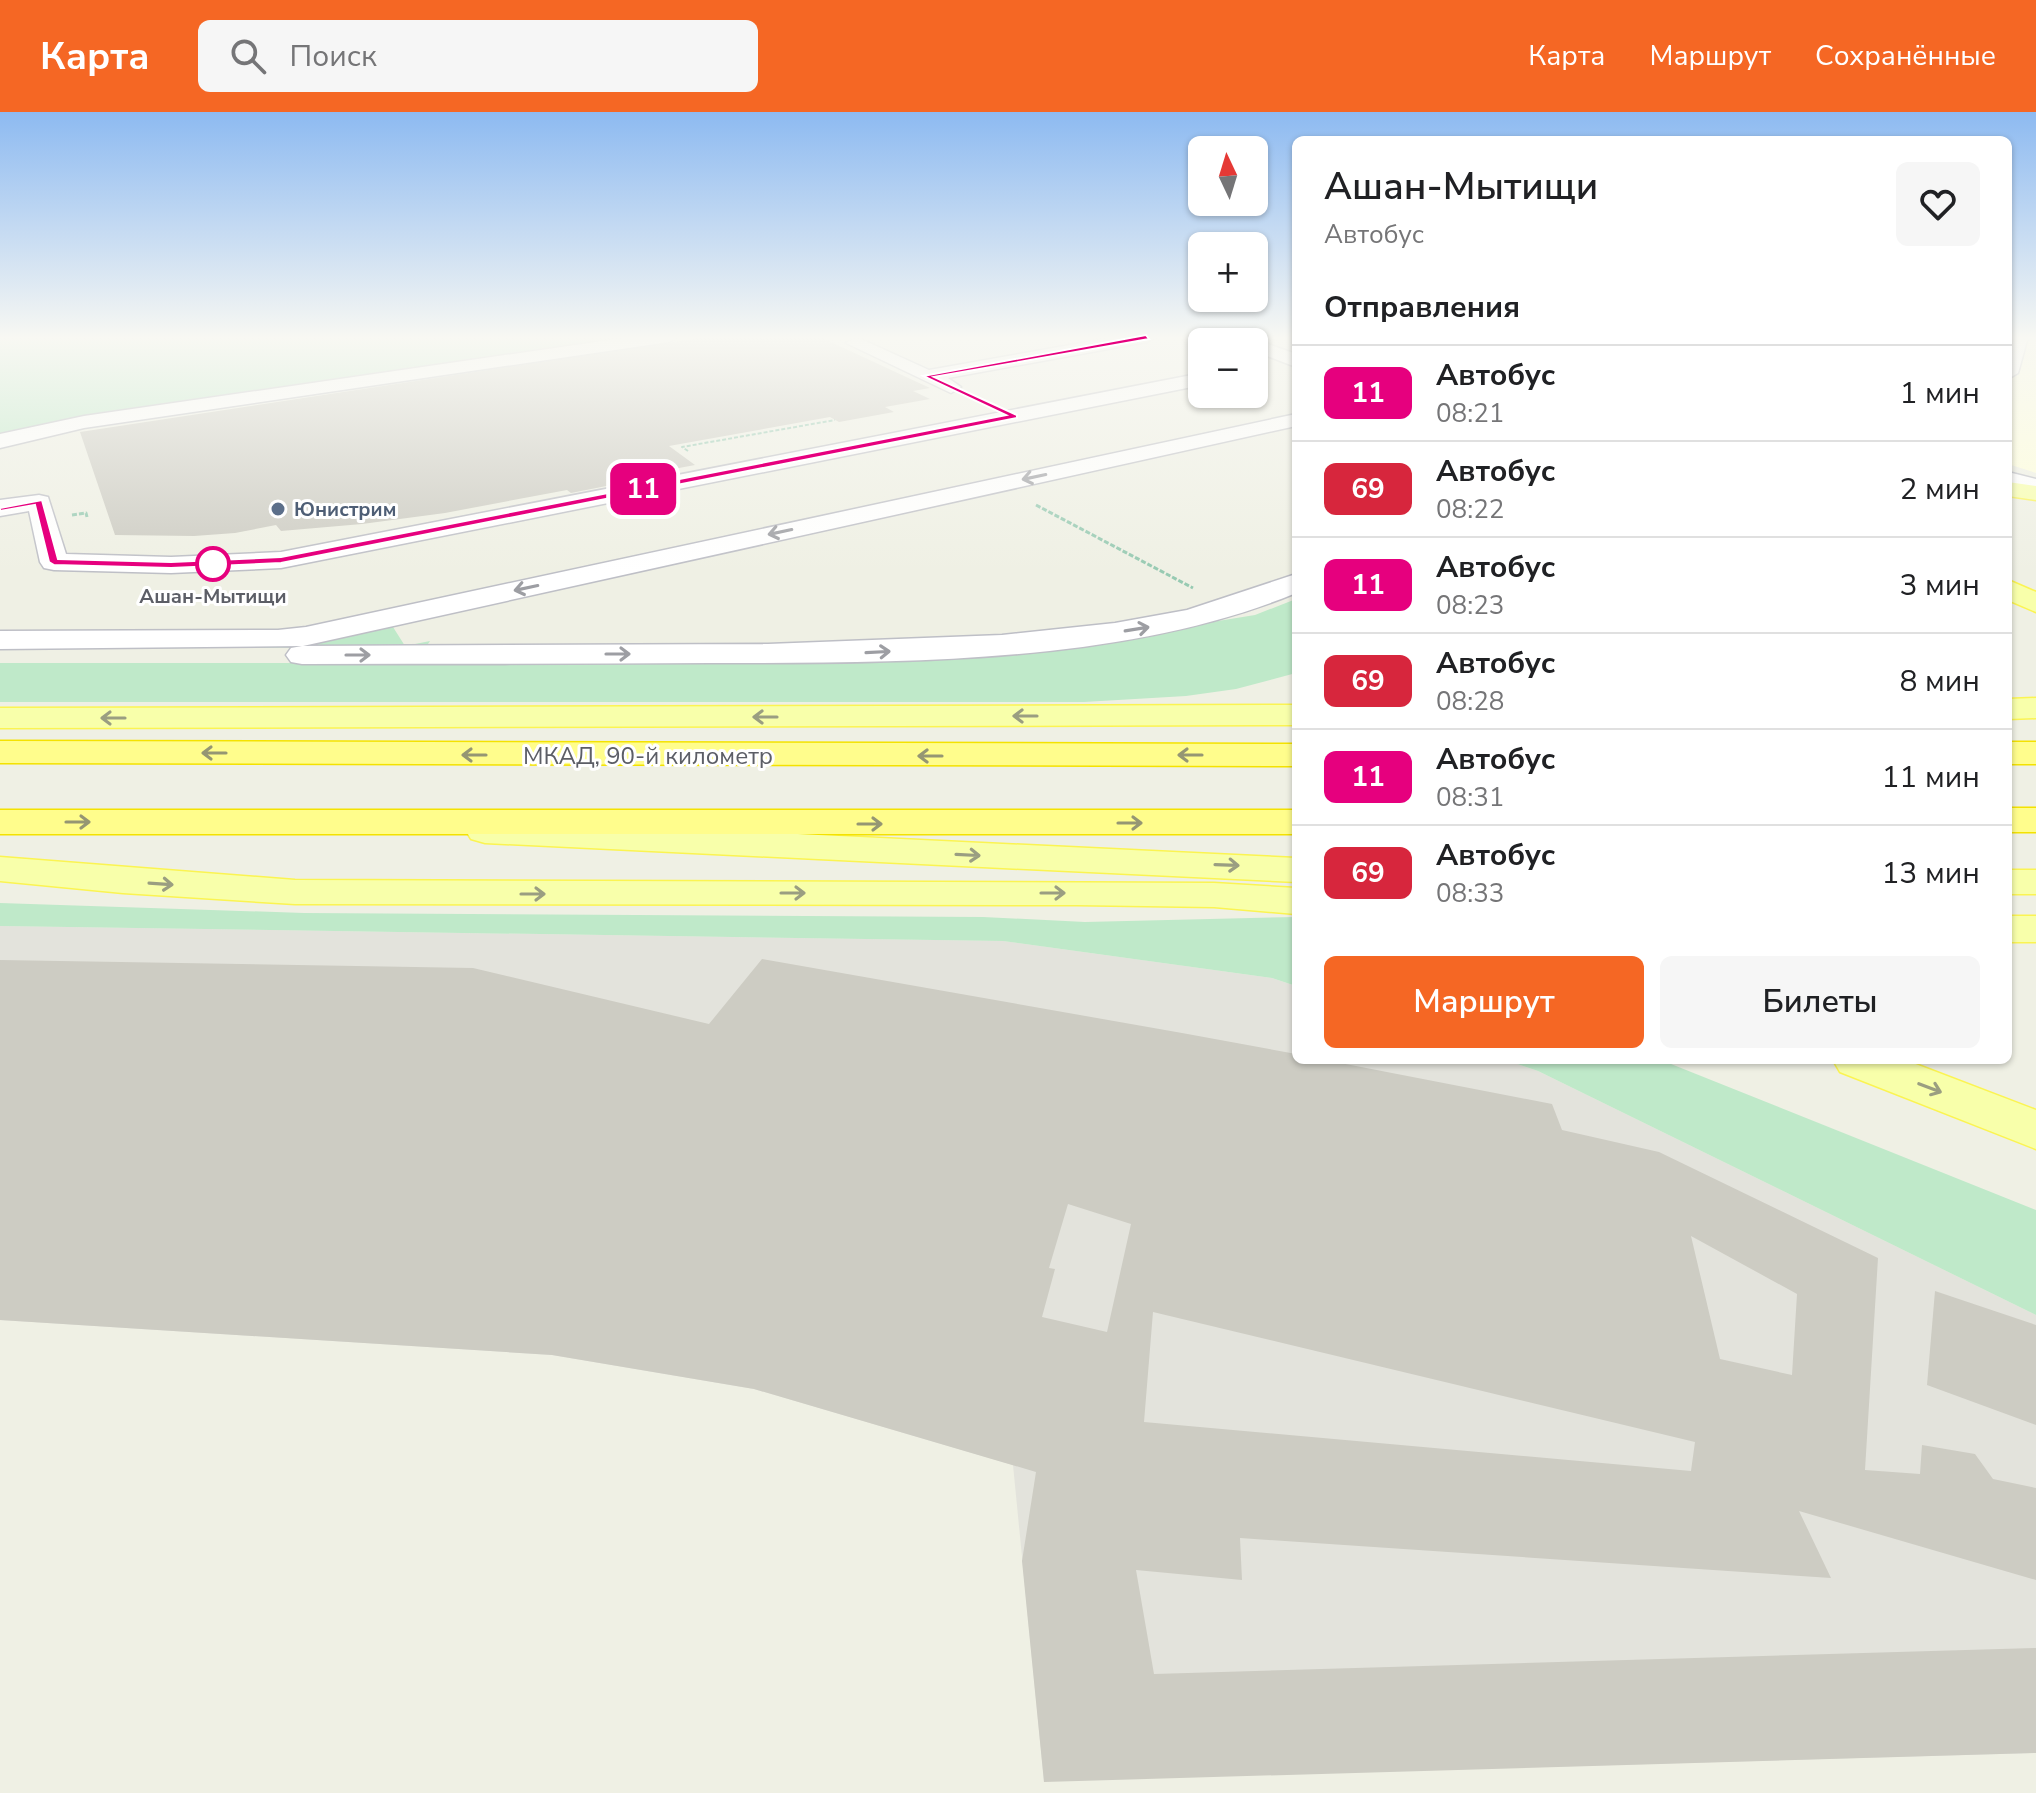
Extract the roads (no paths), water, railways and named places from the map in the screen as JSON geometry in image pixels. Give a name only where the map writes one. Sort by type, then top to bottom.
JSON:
[{"type":"highway","name":"МКАД, 90-й километр","points":[[0,752],[1292,753]]},
{"type":"highway","points":[[2012,753],[2036,753]]},
{"type":"highway","points":[[2012,820],[2036,820]]},
{"type":"highway","points":[[0,822],[1292,822]]},
{"type":"main road","points":[[2012,490],[2036,493]]},
{"type":"main road","points":[[2012,594],[2036,605]]},
{"type":"main road","points":[[1103,716],[1242,707],[1292,700]]},
{"type":"main road","points":[[0,718],[1292,715]]},
{"type":"main road","points":[[330,823],[1292,870]]},
{"type":"main road","points":[[0,869],[123,881],[295,892],[1077,893],[1214,895],[1292,901]]},
{"type":"main road","points":[[2012,882],[2036,882]]},
{"type":"main road","points":[[2012,929],[2036,929]]},
{"type":"main road","points":[[1867,1064],[2036,1130]]},
{"type":"street","points":[[0,441],[129,415]]},
{"type":"street","points":[[0,508],[39,502],[54,562],[215,564],[281,560],[1014,416]]},
{"type":"street","points":[[0,640],[278,639],[306,636],[1292,421]]},
{"type":"street","points":[[2012,480],[2036,487]]},
{"type":"street","points":[[0,655],[855,653],[1071,639],[1186,621],[1233,609],[1292,585]]},
{"type":"place","name":"Юнистрим","points":[[278,509]]},
{"type":"place","name":"Ашан-Мытищи","points":[[213,564]]}]
